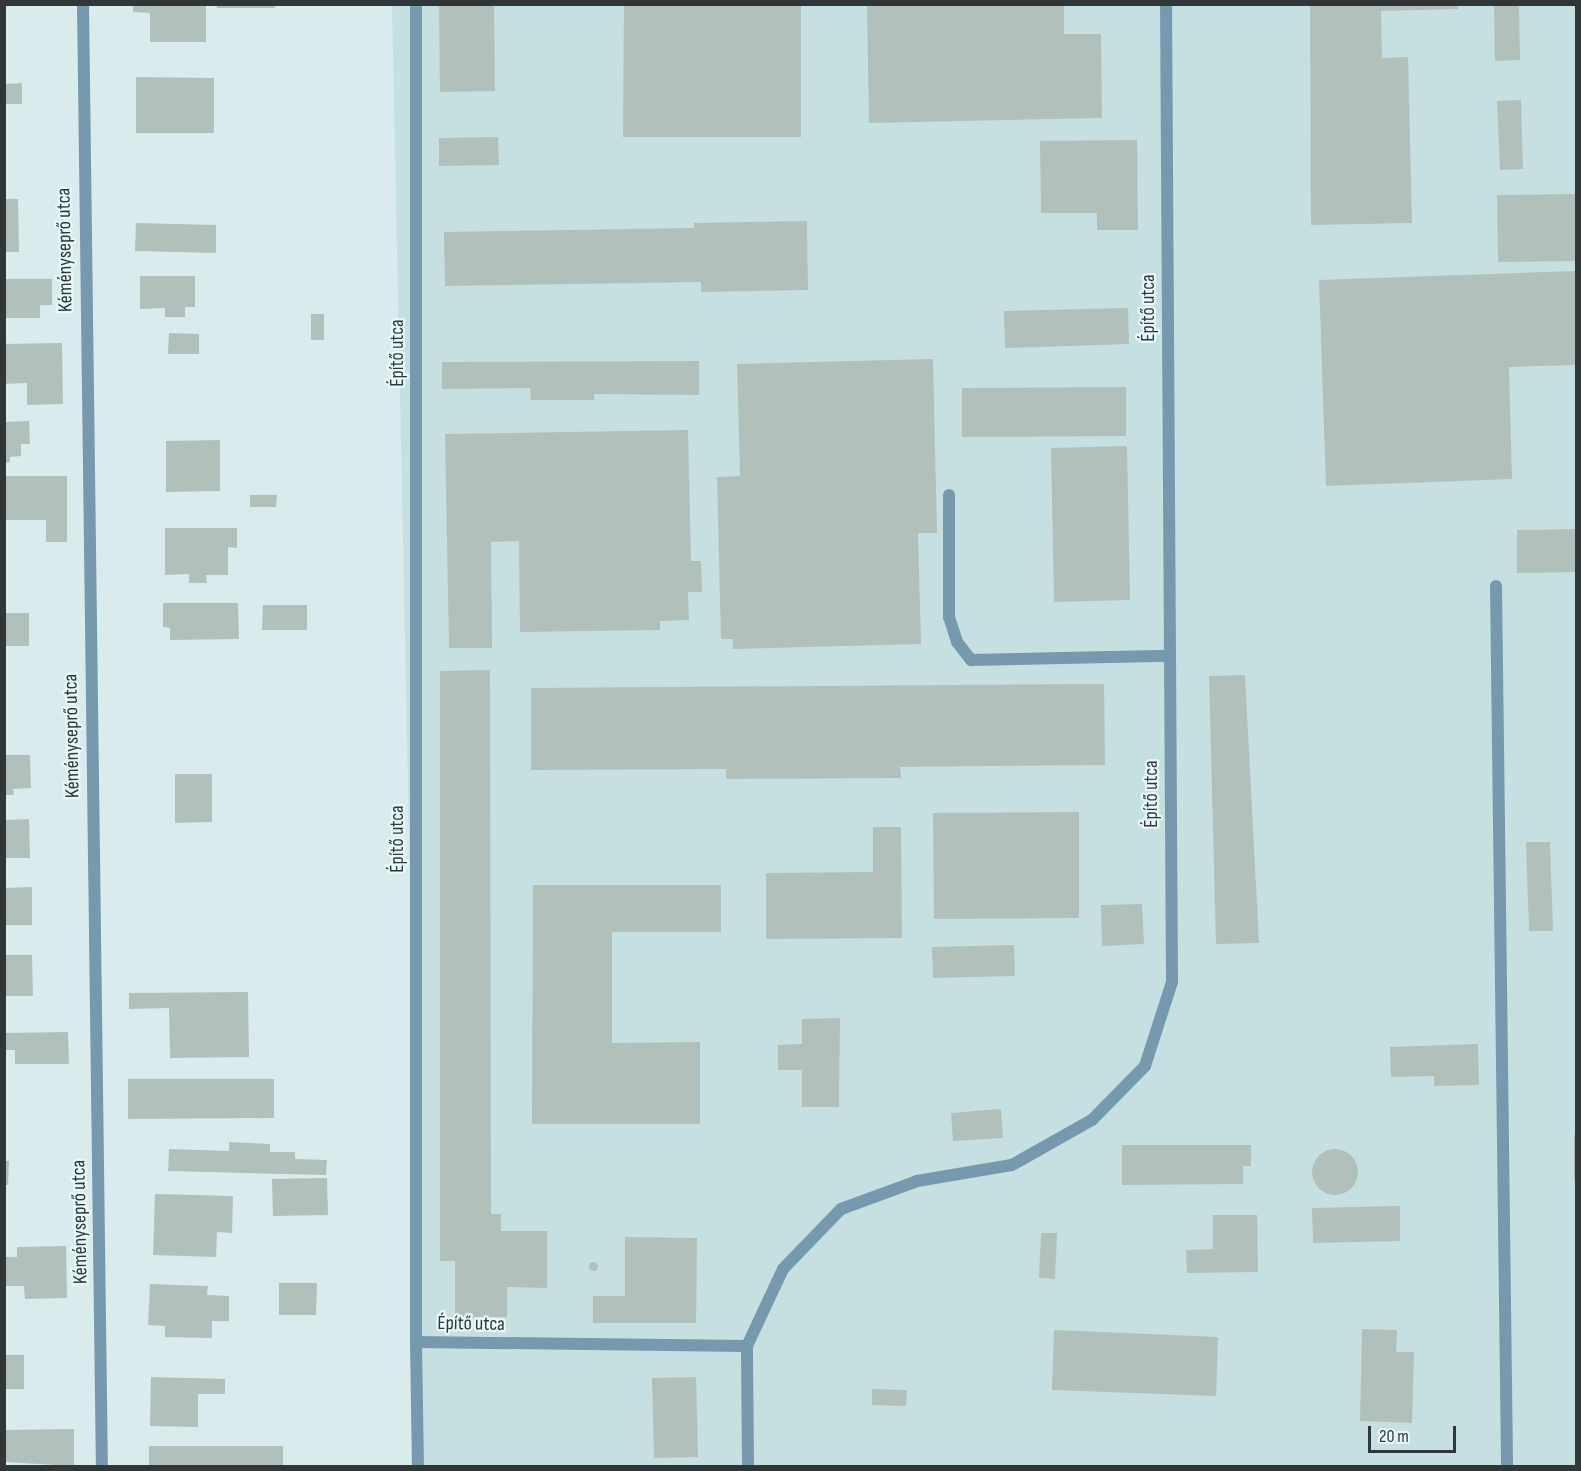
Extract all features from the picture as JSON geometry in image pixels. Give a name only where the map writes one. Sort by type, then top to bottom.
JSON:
[{"type":"street","name":"Kéményseprő utca","points":[[83,4],[102,1467]]},
{"type":"street","name":"Építő utca","points":[[416,4],[416,1342],[747,1346]]},
{"type":"street","name":"Építő utca","points":[[748,1467],[747,1346],[783,1269],[841,1209],[917,1181],[1012,1165],[1092,1120],[1145,1066],[1172,982],[1166,4]]},
{"type":"street","points":[[949,495],[950,617],[957,642],[971,660],[1170,656]]},
{"type":"street","points":[[1496,585],[1507,1467]]},
{"type":"street","points":[[416,1342],[418,1467]]},
{"type":"shaded area","points":[[392,5],[1576,5],[1576,1466],[422,1466]]},
{"type":"building","points":[[133,4],[206,4],[206,42],[150,42],[150,13],[133,12]]},
{"type":"building","points":[[217,4],[275,4],[275,8],[217,8]]},
{"type":"building","points":[[439,4],[494,4],[495,91],[440,92]]},
{"type":"building","points":[[624,4],[801,4],[801,137],[623,137]]},
{"type":"building","points":[[1064,4],[1064,34],[1101,34],[1102,118],[869,123],[867,5]]},
{"type":"building","points":[[1310,4],[1457,4],[1458,9],[1381,11],[1382,58],[1408,57],[1412,223],[1311,225]]},
{"type":"building","points":[[1494,4],[1519,4],[1520,60],[1495,61]]},
{"type":"building","points":[[136,77],[214,78],[214,133],[136,133]]},
{"type":"building","points":[[22,83],[22,104],[4,104],[4,84]]},
{"type":"building","points":[[1521,100],[1523,169],[1500,170],[1497,101]]},
{"type":"building","points":[[498,137],[499,165],[439,166],[439,138]]},
{"type":"building","points":[[1137,140],[1138,230],[1097,230],[1097,213],[1041,213],[1040,141]]},
{"type":"building","points":[[1576,194],[1576,261],[1498,262],[1497,195]]},
{"type":"building","points":[[4,199],[18,199],[19,252],[4,252]]},
{"type":"building","points":[[807,221],[808,290],[701,292],[701,282],[445,286],[444,232],[694,228],[694,223]]},
{"type":"building","points":[[136,223],[216,225],[216,253],[135,251]]},
{"type":"building","points":[[1576,271],[1576,365],[1509,367],[1512,479],[1326,486],[1319,280]]},
{"type":"building","points":[[140,276],[195,276],[195,307],[185,307],[185,317],[165,317],[165,308],[140,309]]},
{"type":"building","points":[[4,279],[52,279],[52,305],[40,305],[40,318],[4,318]]},
{"type":"building","points":[[1128,308],[1129,344],[1005,348],[1004,311]]},
{"type":"building","points":[[311,314],[324,314],[324,340],[311,340]]},
{"type":"building","points":[[169,333],[199,334],[199,354],[168,354]]},
{"type":"building","points":[[62,343],[63,404],[27,405],[27,383],[4,384],[4,344]]},
{"type":"building","points":[[933,359],[937,533],[918,533],[921,644],[733,649],[733,639],[721,639],[717,477],[740,476],[737,364]]},
{"type":"building","points":[[699,361],[699,395],[594,394],[594,400],[531,400],[530,388],[442,389],[442,362]]},
{"type":"building","points":[[1126,387],[1126,436],[962,437],[962,388]]},
{"type":"building","points":[[29,421],[30,444],[21,444],[21,456],[10,457],[10,462],[4,463],[4,422]]},
{"type":"building","points":[[688,430],[691,561],[701,561],[702,592],[688,592],[689,620],[660,621],[660,630],[520,632],[519,541],[491,542],[492,648],[449,648],[445,434]]},
{"type":"building","points":[[220,440],[220,491],[166,492],[166,441]]},
{"type":"building","points":[[1127,446],[1130,600],[1054,602],[1051,448]]},
{"type":"building","points":[[4,476],[67,476],[67,542],[46,542],[46,520],[4,520]]},
{"type":"building","points":[[250,495],[277,495],[276,507],[250,507]]},
{"type":"building","points":[[165,528],[237,528],[237,548],[228,547],[228,575],[206,575],[207,583],[189,583],[189,574],[165,575]]},
{"type":"building","points":[[1576,529],[1576,572],[1517,573],[1517,530]]},
{"type":"building","points":[[163,603],[238,603],[239,639],[170,640],[170,628],[163,627]]},
{"type":"building","points":[[263,605],[307,605],[307,630],[262,630]]},
{"type":"building","points":[[4,613],[29,613],[29,646],[4,646]]},
{"type":"building","points":[[490,670],[491,1214],[501,1214],[501,1231],[547,1231],[547,1288],[507,1287],[507,1317],[455,1317],[455,1261],[440,1261],[440,671]]},
{"type":"building","points":[[1245,675],[1259,943],[1216,944],[1209,676]]},
{"type":"building","points":[[1104,684],[1105,765],[900,767],[901,778],[726,779],[726,769],[531,770],[531,688]]},
{"type":"building","points":[[4,755],[30,755],[31,788],[13,789],[14,795],[4,795]]},
{"type":"building","points":[[175,774],[212,774],[212,822],[175,823]]},
{"type":"building","points":[[1079,812],[1079,918],[934,919],[933,813]]},
{"type":"building","points":[[29,819],[30,858],[4,858],[4,820]]},
{"type":"building","points":[[873,827],[901,827],[902,938],[766,939],[766,873],[873,872]]},
{"type":"building","points":[[1526,842],[1550,842],[1553,931],[1529,931]]},
{"type":"building","points":[[533,885],[721,885],[721,932],[612,932],[612,1043],[700,1042],[700,1124],[532,1124]]},
{"type":"building","points":[[32,887],[32,925],[4,925],[4,888]]},
{"type":"building","points":[[1142,904],[1144,944],[1102,946],[1101,905]]},
{"type":"building","points":[[1014,945],[1015,976],[933,978],[932,947]]},
{"type":"building","points":[[4,955],[32,955],[33,996],[4,996]]},
{"type":"building","points":[[248,992],[249,1057],[170,1058],[169,1008],[129,1009],[129,993]]},
{"type":"building","points":[[840,1018],[839,1107],[802,1107],[802,1070],[778,1070],[778,1045],[802,1044],[802,1019]]},
{"type":"building","points":[[68,1032],[69,1064],[15,1064],[15,1050],[4,1050],[4,1033]]},
{"type":"building","points":[[1478,1044],[1479,1085],[1434,1086],[1434,1076],[1391,1077],[1390,1047]]},
{"type":"building","points":[[128,1079],[274,1079],[274,1118],[128,1119]]},
{"type":"building","points":[[1001,1109],[1003,1138],[953,1141],[951,1113]]},
{"type":"building","points":[[1576,1134],[1576,1181],[1574,1181],[1574,1135]]},
{"type":"building","points":[[229,1142],[270,1144],[270,1152],[295,1152],[295,1159],[327,1160],[326,1175],[168,1171],[169,1149],[229,1151]]},
{"type":"building","points":[[1122,1145],[1251,1145],[1251,1166],[1243,1166],[1243,1184],[1122,1185]]},
{"type":"building","points":[[1335,1149],[1351,1156],[1358,1172],[1351,1188],[1335,1195],[1319,1188],[1312,1172],[1319,1156]]},
{"type":"building","points":[[4,1161],[9,1161],[8,1185],[4,1185]]},
{"type":"building","points":[[327,1178],[328,1215],[273,1216],[272,1179]]},
{"type":"building","points":[[155,1194],[233,1196],[232,1233],[217,1232],[216,1257],[153,1255]]},
{"type":"building","points":[[1400,1206],[1400,1241],[1313,1243],[1312,1208]]},
{"type":"building","points":[[1213,1215],[1257,1215],[1258,1272],[1187,1273],[1186,1250],[1213,1249]]},
{"type":"building","points":[[1041,1233],[1057,1233],[1055,1279],[1039,1278]]},
{"type":"building","points":[[625,1237],[697,1238],[696,1323],[593,1323],[593,1296],[625,1296]]},
{"type":"building","points":[[66,1246],[67,1298],[25,1299],[24,1286],[4,1286],[4,1257],[17,1257],[17,1247]]},
{"type":"building","points":[[593,1262],[597,1266],[593,1270],[589,1266]]},
{"type":"building","points":[[279,1283],[317,1283],[316,1315],[279,1315]]},
{"type":"building","points":[[150,1284],[208,1286],[207,1295],[229,1296],[229,1321],[212,1321],[212,1338],[165,1337],[165,1326],[148,1325]]},
{"type":"building","points":[[1362,1329],[1397,1330],[1396,1352],[1414,1352],[1412,1423],[1360,1421]]},
{"type":"building","points":[[1054,1330],[1218,1337],[1216,1396],[1052,1390]]},
{"type":"building","points":[[4,1355],[24,1355],[24,1389],[4,1389]]},
{"type":"building","points":[[151,1377],[225,1379],[225,1394],[198,1394],[198,1427],[150,1426]]},
{"type":"building","points":[[696,1377],[698,1457],[654,1458],[652,1378]]},
{"type":"building","points":[[872,1389],[907,1390],[906,1406],[872,1405]]},
{"type":"building","points":[[74,1429],[74,1466],[4,1462],[4,1430]]},
{"type":"building","points":[[149,1446],[283,1446],[283,1466],[149,1466]]}]
